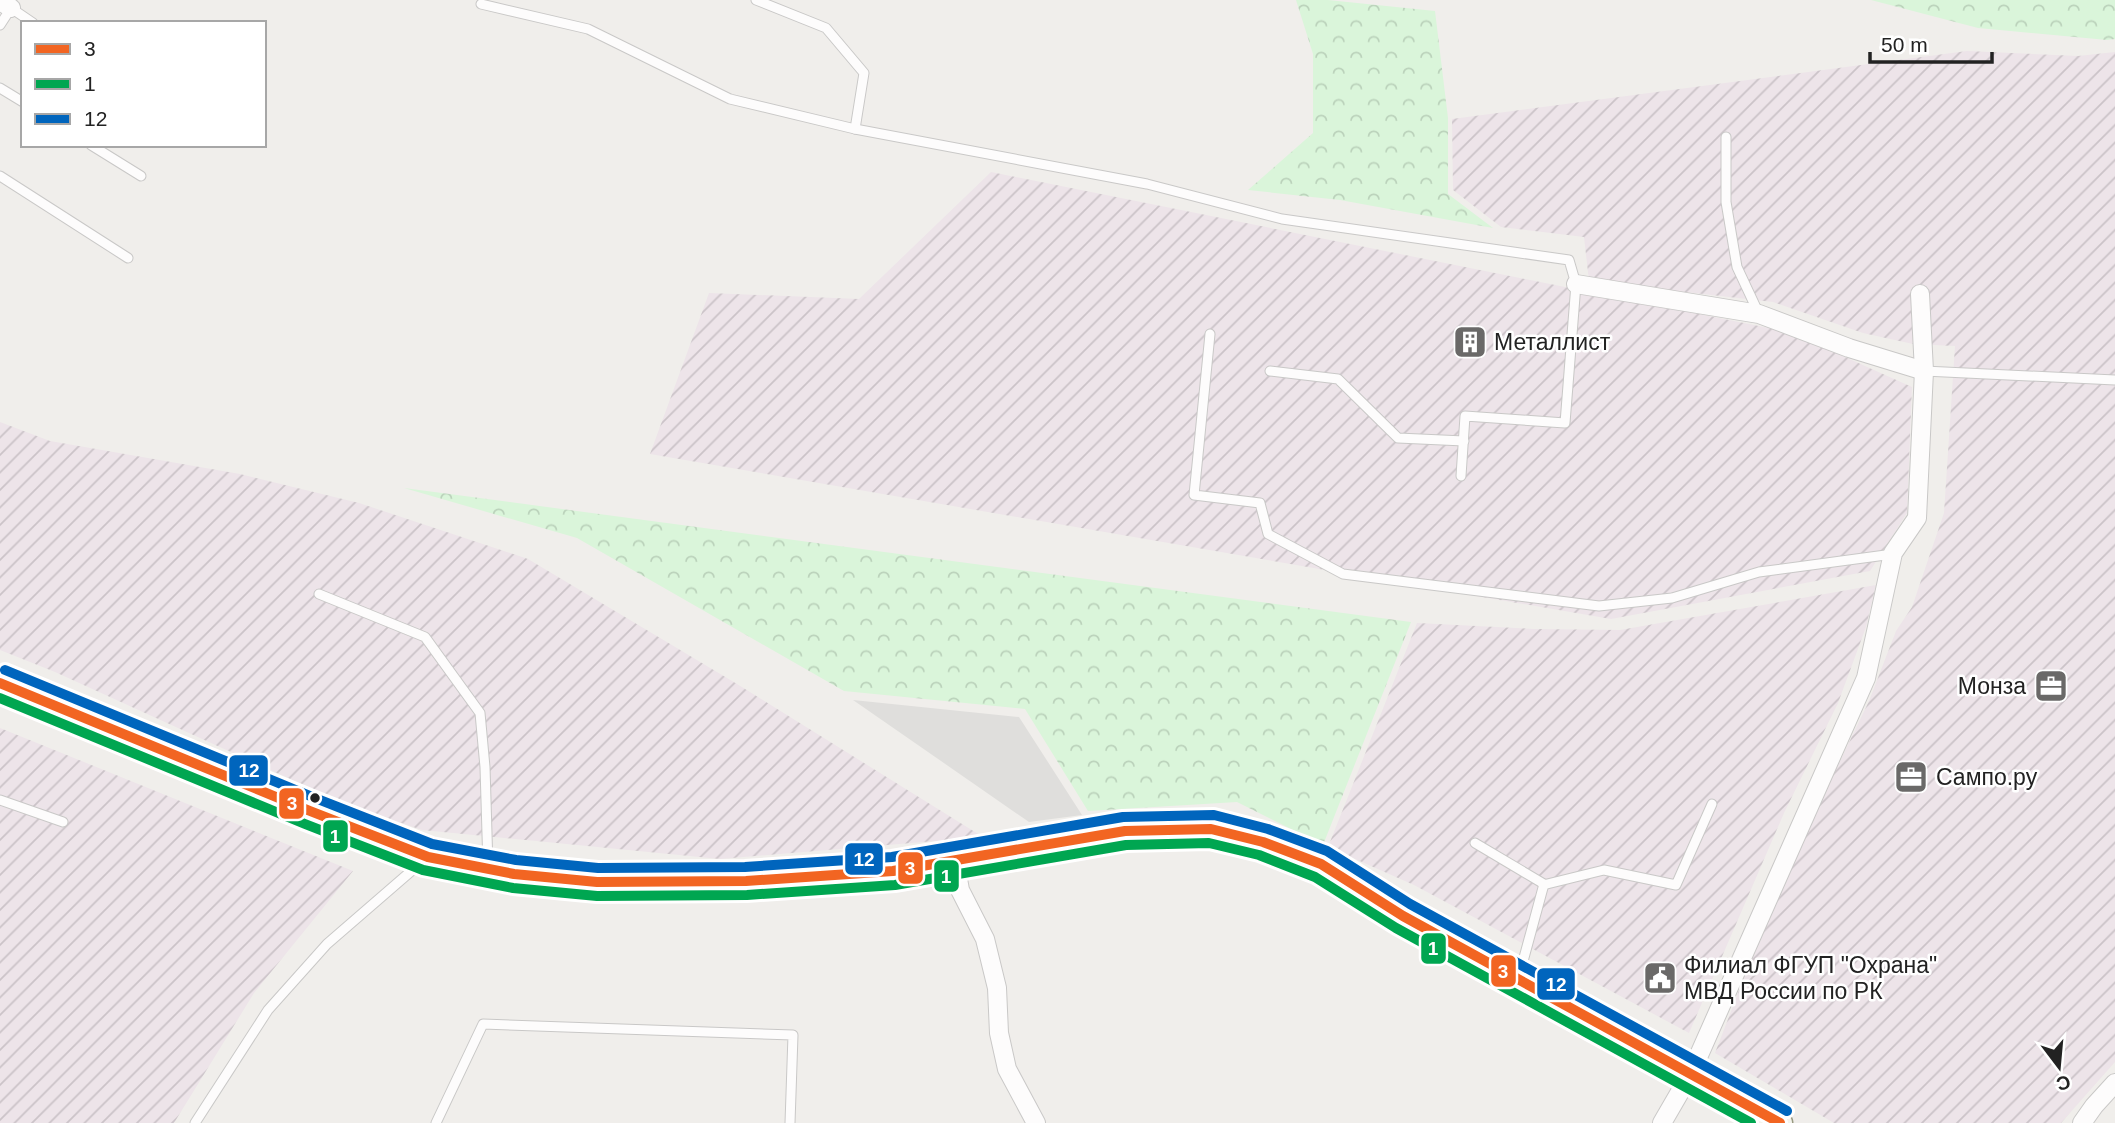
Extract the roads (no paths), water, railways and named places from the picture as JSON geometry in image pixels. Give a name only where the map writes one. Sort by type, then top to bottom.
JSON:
[{"type":"main road","points":[[0,683],[428,857]]},
{"type":"main road","points":[[955,862],[1125,831],[1211,829],[1263,842],[1321,864],[1403,916],[1780,1123]]},
{"type":"street","points":[[1576,284],[1759,314],[1849,348],[1924,370]]},
{"type":"street","points":[[1662,1123],[1691,1073],[1866,678],[1893,554],[1917,518],[1924,370],[1920,294]]},
{"type":"street","points":[[955,862],[960,890],[985,939],[997,988],[999,1033],[1007,1069],[1036,1123]]},
{"type":"street","points":[[2082,1123],[2115,1083]]},
{"type":"lane","points":[[757,0],[826,28],[864,73],[855,130]]},
{"type":"lane","points":[[481,4],[588,29],[730,99],[855,130],[1147,184],[1282,219],[1569,261],[1576,284],[1565,423],[1465,416],[1461,476]]},
{"type":"lane","points":[[0,25],[6,5],[30,21]]},
{"type":"lane","points":[[0,88],[21,101]]},
{"type":"lane","points":[[1726,137],[1726,202],[1737,267],[1759,314]]},
{"type":"lane","points":[[94,147],[141,176]]},
{"type":"lane","points":[[0,176],[128,258]]},
{"type":"lane","points":[[1210,334],[1194,495],[1260,503],[1268,534],[1343,574],[1599,606],[1672,598],[1759,572],[1893,554]]},
{"type":"lane","points":[[1270,370],[1338,379],[1398,438],[1464,441]]},
{"type":"lane","points":[[1924,370],[2115,380]]},
{"type":"lane","points":[[319,594],[425,637],[480,713],[485,767],[488,869]]},
{"type":"lane","points":[[0,800],[63,822]]},
{"type":"lane","points":[[1475,843],[1544,885],[1604,870],[1676,885],[1712,804]]},
{"type":"lane","points":[[195,1123],[276,1001],[327,944],[428,857],[514,874],[597,882],[746,881],[893,871],[955,862]]},
{"type":"lane","points":[[1518,978],[1544,885]]},
{"type":"lane","points":[[436,1123],[483,1024],[793,1035],[790,1123]]},
{"type":"place","name":"Металлист","points":[[1470,342]]},
{"type":"place","name":"Монза","points":[[2051,686]]},
{"type":"place","name":"Сампо.ру","points":[[1911,777]]},
{"type":"place","name":"Филиал ФГУП \"Охрана\" МВД России по РК","points":[[1660,978]]}]
